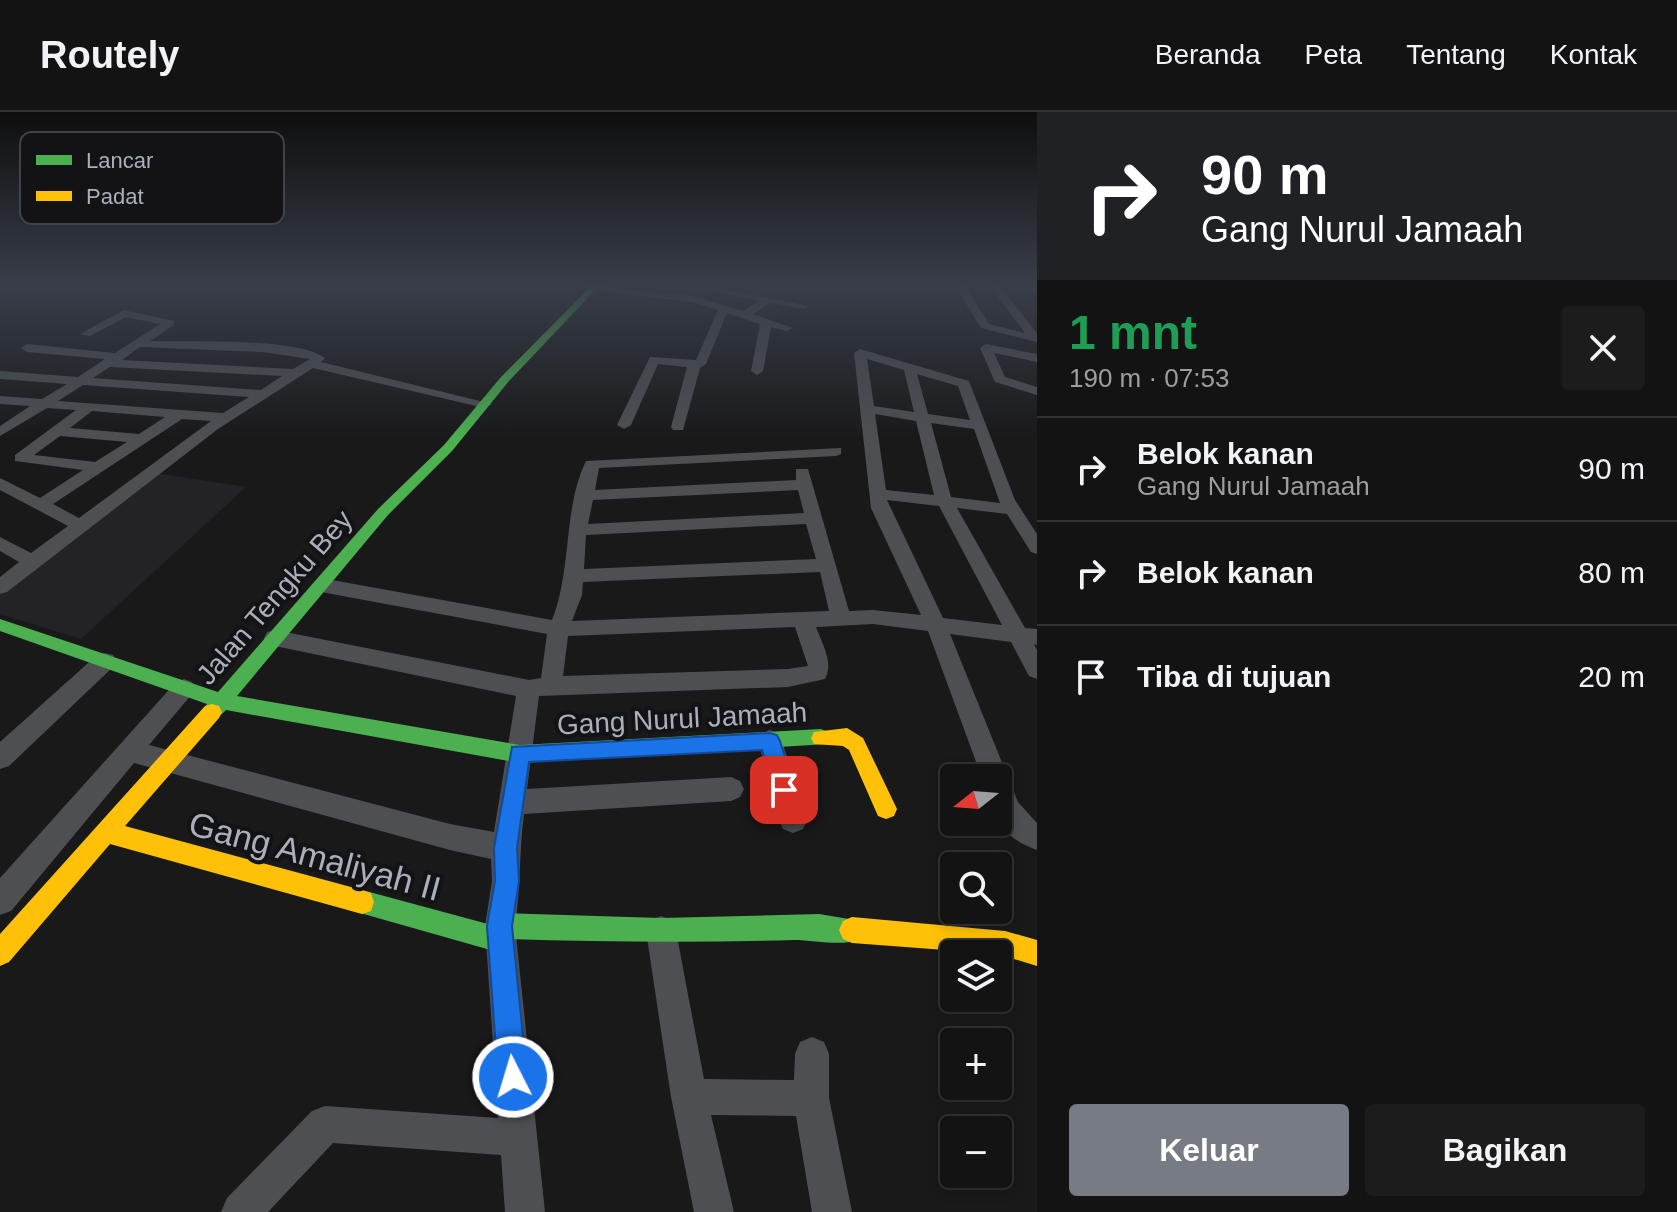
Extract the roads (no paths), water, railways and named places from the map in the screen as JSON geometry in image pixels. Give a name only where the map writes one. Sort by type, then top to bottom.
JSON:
[{"type":"street","points":[[0,432],[152,335]]},
{"type":"street","points":[[182,346],[198,335]]},
{"type":"street","name":"Jalan Tengku Bey","points":[[0,953],[169,763],[383,512],[448,448],[549,335]]},
{"type":"street","points":[[624,425],[654,360],[700,364],[713,335]]},
{"type":"street","points":[[757,371],[764,335]]},
{"type":"street","points":[[993,335],[1002,350]]},
{"type":"street","points":[[194,338],[231,348]]},
{"type":"street","points":[[0,587],[79,525],[227,418],[319,358],[315,354],[140,344]]},
{"type":"street","points":[[27,348],[114,360],[306,369],[485,404]]},
{"type":"street","points":[[1037,358],[986,348],[1000,379],[1037,391]]},
{"type":"street","points":[[990,764],[936,625],[880,508],[860,353],[964,384],[1012,509],[1037,548]]},
{"type":"street","points":[[678,427],[694,365]]},
{"type":"street","points":[[909,366],[946,502],[1028,636],[1037,670]]},
{"type":"street","points":[[0,375],[266,394]]},
{"type":"street","points":[[0,400],[227,418]]},
{"type":"street","points":[[88,408],[20,458],[98,467]]},
{"type":"street","points":[[867,409],[981,426]]},
{"type":"street","points":[[40,505],[178,415]]},
{"type":"street","points":[[57,431],[142,439]]},
{"type":"street","points":[[525,1212],[500,926],[507,881],[505,848],[520,754],[572,595],[578,530],[591,466],[595,463],[836,451]]},
{"type":"street","points":[[798,454],[812,518],[840,617]]},
{"type":"street","points":[[0,483],[79,525]]},
{"type":"street","points":[[587,495],[804,485]]},
{"type":"street","points":[[878,494],[1012,509]]},
{"type":"street","points":[[578,530],[812,518]]},
{"type":"street","points":[[0,543],[32,562]]},
{"type":"street","points":[[573,576],[827,565]]},
{"type":"street","points":[[321,585],[559,629],[873,617],[1028,636]]},
{"type":"street","points":[[275,638],[540,687],[689,683],[817,673],[819,665],[803,620]]},
{"type":"street","name":"Gang Nurul Jamaah","points":[[0,625],[221,701],[520,754],[847,737],[856,744],[886,809]]},
{"type":"street","points":[[6,745],[105,661]]},
{"type":"street","points":[[0,900],[184,688]]},
{"type":"street","points":[[770,741],[793,820]]},
{"type":"street","points":[[129,751],[450,837],[505,848]]},
{"type":"street","points":[[513,802],[731,789]]},
{"type":"street","points":[[1012,819],[1021,831],[1037,837]]},
{"type":"street","name":"Gang Amaliyah II","points":[[106,832],[494,938],[500,926]]},
{"type":"street","points":[[500,926],[661,931],[819,927],[1005,944],[1037,953]]},
{"type":"street","points":[[661,931],[689,1097],[714,1212]]},
{"type":"street","points":[[812,1054],[811,1098],[832,1212]]},
{"type":"street","points":[[689,1097],[811,1098]]},
{"type":"street","points":[[241,1212],[325,1124],[518,1138]]}]
